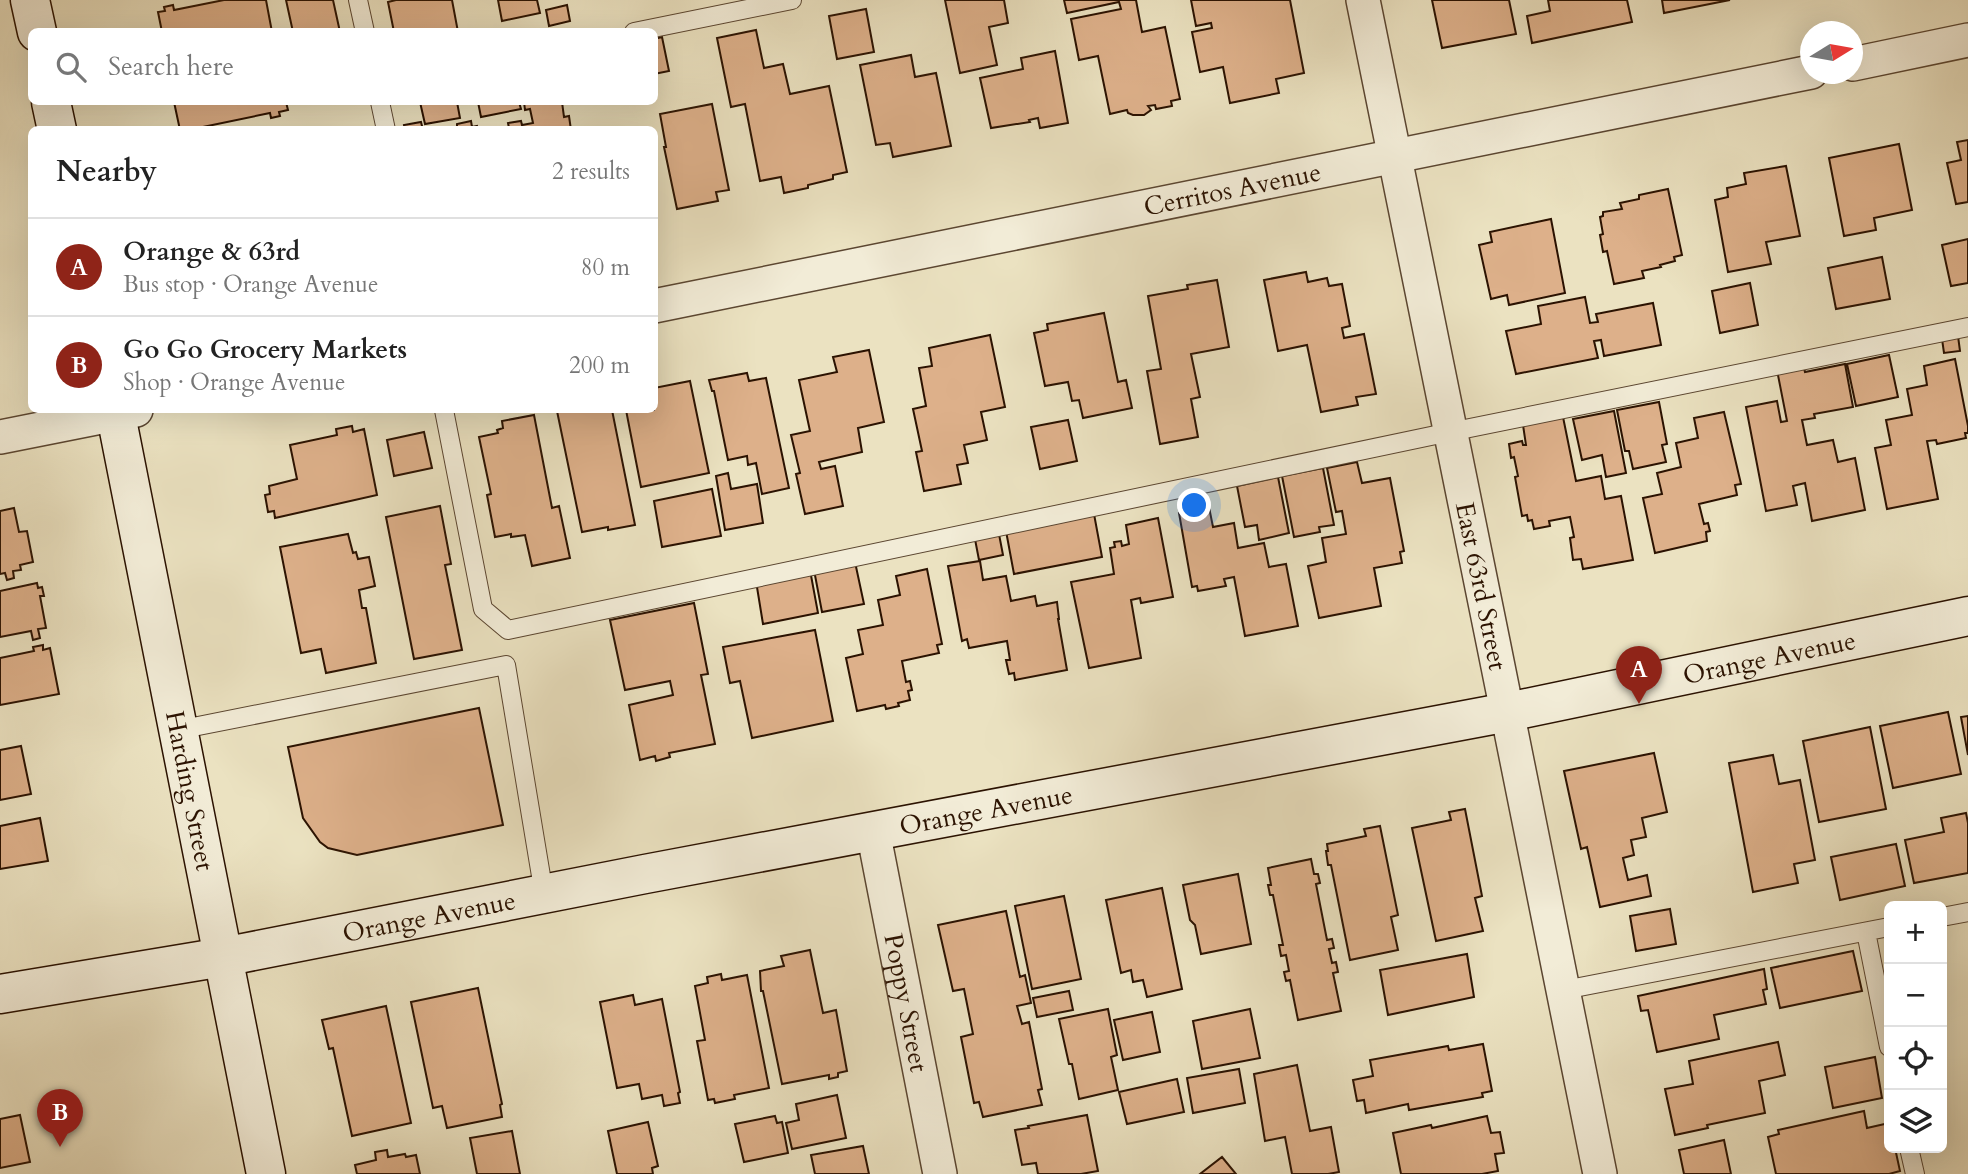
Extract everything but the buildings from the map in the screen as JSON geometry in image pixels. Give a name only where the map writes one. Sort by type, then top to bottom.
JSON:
[{"type":"street","points":[[30,0],[36,28]]},
{"type":"street","name":"East 63rd Street","points":[[1363,0],[1600,1174]]},
{"type":"street","points":[[1863,62],[1968,40]]},
{"type":"street","name":"Cerritos Avenue","points":[[658,305],[1800,74]]},
{"type":"street","points":[[52,105],[56,126]]},
{"type":"street","points":[[0,437],[113,413]]},
{"type":"street","name":"Harding Street","points":[[122,413],[178,730],[266,1174]]},
{"type":"street","name":"Orange Avenue","points":[[0,994],[223,957],[1508,712],[1968,616]]},
{"type":"street","name":"Poppy Street","points":[[873,831],[940,1174]]},
{"type":"lane","points":[[358,0],[364,28]]},
{"type":"lane","points":[[654,28],[792,0]]},
{"type":"lane","points":[[381,105],[385,126]]},
{"type":"lane","points":[[445,413],[483,609],[508,630],[1450,432],[1968,327]]},
{"type":"lane","points":[[178,730],[506,665],[544,894]]},
{"type":"lane","points":[[1947,916],[1968,912]]},
{"type":"lane","points":[[1564,990],[1884,928]]},
{"type":"lane","points":[[1866,932],[1885,1027]]},
{"type":"lane","points":[[1910,1153],[1914,1174]]},
{"type":"place","name":"Orange & 63rd","points":[[1639,704]]},
{"type":"place","name":"Go Go Grocery Markets","points":[[60,1147]]}]
